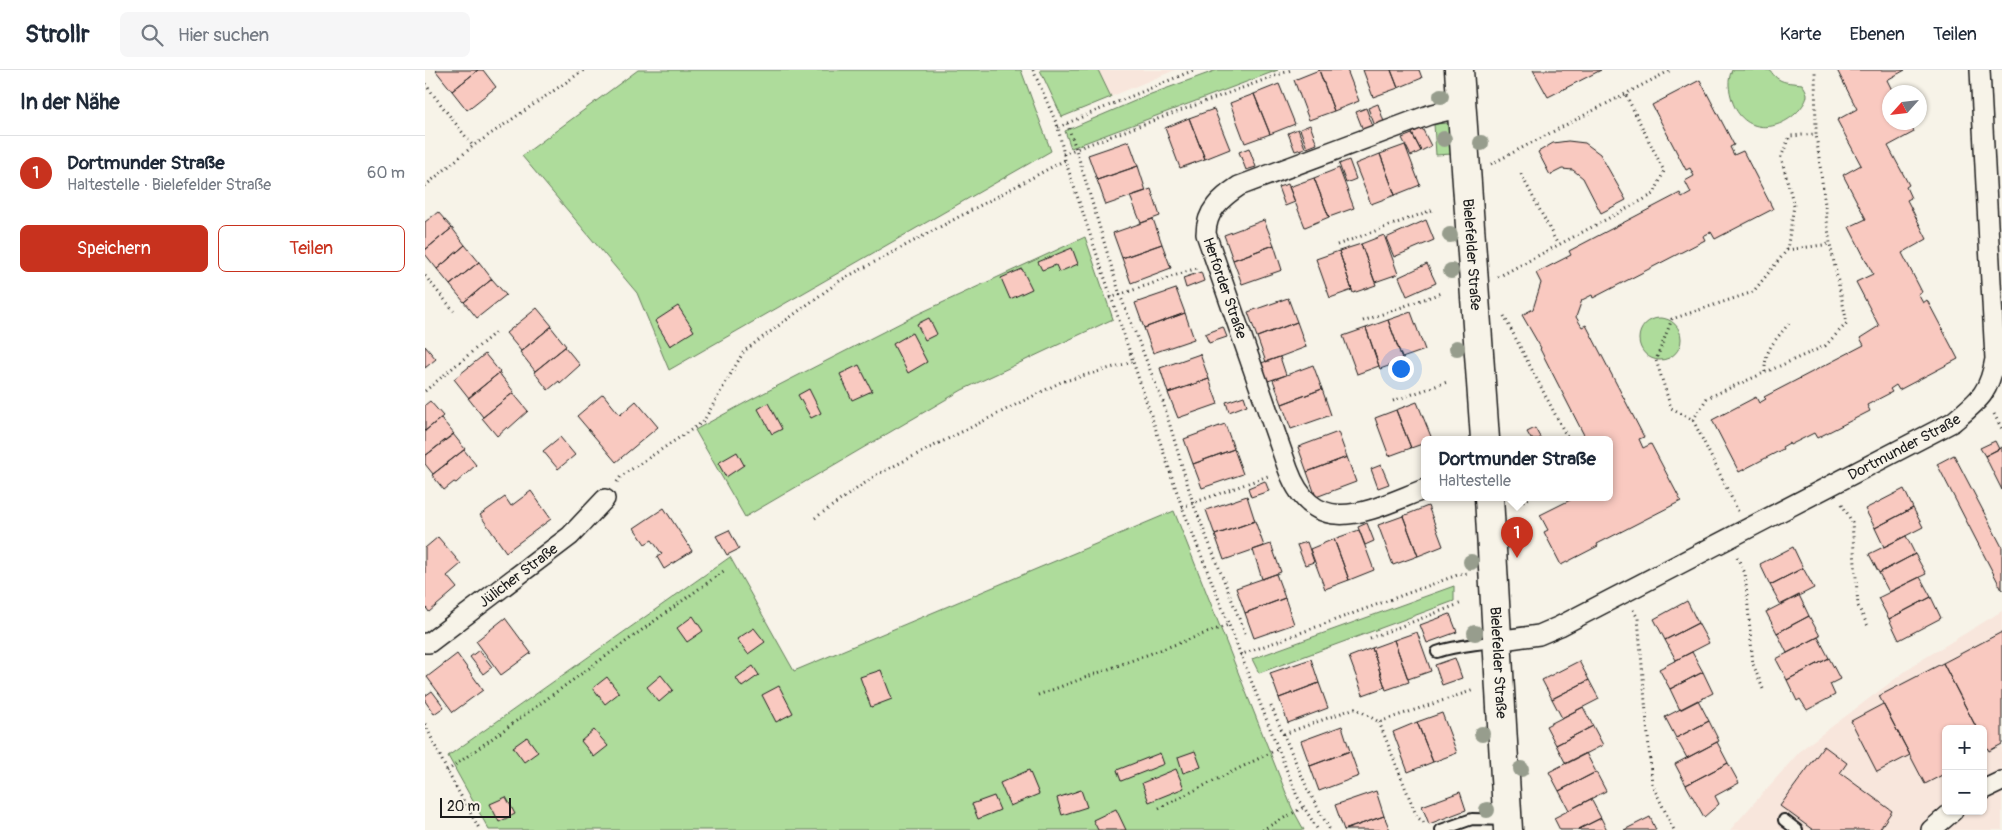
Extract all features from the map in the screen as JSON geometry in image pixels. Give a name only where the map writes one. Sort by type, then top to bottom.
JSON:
[{"type":"street","name":"Bielefelder Straße","points":[[1459,70],[1485,436]]},
{"type":"street","name":"Dortmunder Straße","points":[[1496,641],[1539,635],[1729,540],[1953,422],[1981,398],[1992,376],[1995,359],[1980,70]]},
{"type":"street","name":"Herforder Straße","points":[[1421,490],[1358,514],[1334,515],[1316,509],[1302,496],[1292,481],[1205,234],[1206,223],[1211,212],[1223,196],[1239,186],[1429,115],[1462,107]]},
{"type":"street","name":"Jülicher Straße","points":[[425,643],[429,643],[570,536],[605,499]]},
{"type":"street","name":"Bielefelder Straße","points":[[1500,502],[1494,569],[1496,641],[1507,825]]},
{"type":"street","points":[[1987,788],[2002,781]]},
{"type":"street","points":[[1931,830],[1948,815]]},
{"type":"lane","points":[[1437,652],[1454,645],[1465,647],[1496,641]]},
{"type":"lane","points":[[1441,830],[1472,819],[1507,825]]},
{"type":"lane","points":[[1783,820],[1797,830]]},
{"type":"path","points":[[425,186],[473,146],[584,70]]},
{"type":"path","points":[[1033,70],[1058,127],[1063,154],[1182,507],[1297,796],[1317,830]]},
{"type":"path","points":[[1058,127],[1194,70]]},
{"type":"path","points":[[1063,154],[1291,70]]},
{"type":"path","points":[[1491,164],[1671,70]]},
{"type":"path","points":[[1693,420],[1707,398],[1825,346],[1847,323],[1830,244],[1816,134],[1815,70]]},
{"type":"path","points":[[425,84],[473,146]]},
{"type":"path","points":[[1498,277],[1654,194],[1664,171],[1626,95]]},
{"type":"path","points":[[1067,124],[1120,295],[1163,402],[1193,503],[1245,633]]},
{"type":"path","points":[[1747,530],[1693,420],[1671,408],[1656,360],[1672,319],[1753,292],[1787,250],[1794,206],[1781,157],[1791,136],[1816,134]]},
{"type":"path","points":[[605,499],[621,476],[703,422],[744,351],[841,280],[1065,160]]},
{"type":"path","points":[[1521,174],[1558,245]]},
{"type":"path","points":[[1337,245],[1435,209]]},
{"type":"path","points":[[1787,250],[1830,244]]},
{"type":"path","points":[[1110,298],[1215,262]]},
{"type":"path","points":[[425,276],[454,311]]},
{"type":"path","points":[[1363,320],[1441,293]]},
{"type":"path","points":[[1500,308],[1566,436]]},
{"type":"path","points":[[1765,372],[1765,360],[1768,349],[1790,322]]},
{"type":"path","points":[[425,391],[497,332]]},
{"type":"path","points":[[815,518],[878,474],[1061,382],[1132,362]]},
{"type":"path","points":[[1393,401],[1447,382]]},
{"type":"path","points":[[1182,507],[1288,469]]},
{"type":"path","points":[[1832,485],[1852,522],[1858,606],[1869,628]]},
{"type":"path","points":[[1729,540],[1745,572],[1753,664],[1763,689]]},
{"type":"path","points":[[1240,655],[1460,574],[1494,569]]},
{"type":"path","points":[[447,771],[725,570]]},
{"type":"path","points":[[1625,592],[1638,618],[1652,784],[1674,830]]},
{"type":"path","points":[[1369,638],[1462,603]]},
{"type":"path","points":[[1038,695],[1228,625]]},
{"type":"path","points":[[1379,722],[1499,682]]},
{"type":"path","points":[[1271,706],[1308,790],[1330,830]]},
{"type":"path","points":[[1284,734],[1355,708],[1379,722],[1417,817],[1428,826]]},
{"type":"path","points":[[425,724],[447,771],[480,830]]},
{"type":"path","points":[[1159,808],[1278,749]]},
{"type":"path","points":[[1262,830],[1304,807]]},
{"type":"shaded area","points":[[1040,70],[1175,70],[1062,117]]},
{"type":"shaded area","points":[[2002,611],[2002,830],[1730,830],[1802,749],[1915,664]]},
{"type":"green space","points":[[638,70],[1021,70],[1051,151],[669,370],[637,293],[522,156]]},
{"type":"green space","points":[[1040,70],[1098,70],[1111,97],[1062,117]]},
{"type":"green space","points":[[1217,70],[1278,70],[1071,148],[1065,131],[1151,94]]},
{"type":"green space","points":[[1732,70],[1770,70],[1780,80],[1802,84],[1807,95],[1805,102],[1800,109],[1782,123],[1762,127],[1753,125],[1744,120],[1732,100],[1729,78]]},
{"type":"green space","points":[[1450,123],[1452,154],[1436,155],[1434,124]]},
{"type":"green space","points":[[1085,237],[1113,319],[962,390],[745,517],[695,430],[918,314]]},
{"type":"green space","points":[[1664,318],[1672,321],[1678,327],[1681,339],[1678,351],[1672,357],[1656,360],[1648,357],[1642,351],[1639,335],[1642,327],[1648,321]]},
{"type":"green space","points":[[1174,511],[1292,808],[1304,830],[489,830],[448,756],[730,557],[794,671]]},
{"type":"green space","points":[[1454,586],[1454,601],[1259,673],[1252,659]]},
{"type":"building","points":[[437,70],[478,70],[452,91]]},
{"type":"building","points":[[478,70],[483,70],[496,87],[467,110],[452,91]]},
{"type":"building","points":[[1319,70],[1334,111],[1309,120],[1294,80]]},
{"type":"building","points":[[1319,70],[1347,70],[1359,101],[1334,111]]},
{"type":"building","points":[[1363,70],[1391,70],[1398,88],[1373,97]]},
{"type":"building","points":[[1391,70],[1419,70],[1422,78],[1398,88]]},
{"type":"building","points":[[1533,70],[1601,70],[1548,97]]},
{"type":"building","points":[[1837,70],[1905,70],[1887,80],[1890,85],[1882,85],[1882,130],[1913,130],[1914,132],[1888,146],[1909,185],[1906,187],[1911,198],[1907,200],[1927,239],[1902,253],[1922,292],[1918,294],[1923,303],[1927,300],[1958,359],[1899,390],[1896,385],[1890,389],[1892,392],[1867,405],[1870,411],[1817,438],[1814,433],[1790,445],[1789,443],[1782,447],[1783,449],[1739,472],[1712,420],[1756,397],[1759,403],[1766,399],[1764,397],[1864,345],[1860,338],[1879,326],[1856,282],[1873,274],[1849,227],[1866,219],[1843,175],[1861,165],[1837,120],[1857,109]]},
{"type":"building","points":[[1700,80],[1734,145],[1730,147],[1734,155],[1743,151],[1773,209],[1715,239],[1711,232],[1703,236],[1705,240],[1593,298],[1592,295],[1582,300],[1576,317],[1582,327],[1586,325],[1644,437],[1639,439],[1643,448],[1651,444],[1681,501],[1597,544],[1598,546],[1561,565],[1544,532],[1548,530],[1540,515],[1568,501],[1613,501],[1613,436],[1584,436],[1541,348],[1522,315],[1533,309],[1541,283],[1536,273],[1571,255],[1569,251],[1680,193],[1682,198],[1691,193],[1685,181],[1694,176],[1690,168],[1686,170],[1652,105]]},
{"type":"building","points":[[1279,84],[1295,124],[1270,134],[1254,94]]},
{"type":"building","points":[[1254,94],[1270,134],[1245,143],[1230,103]]},
{"type":"building","points":[[1378,104],[1384,122],[1375,126],[1368,108]]},
{"type":"building","points":[[1366,108],[1373,127],[1363,130],[1356,112]]},
{"type":"building","points":[[1214,109],[1230,149],[1205,159],[1189,118]]},
{"type":"building","points":[[1189,118],[1205,159],[1180,168],[1165,128]]},
{"type":"building","points":[[1310,125],[1317,144],[1307,148],[1300,129]]},
{"type":"building","points":[[1422,128],[1431,146],[1421,151],[1412,133]]},
{"type":"building","points":[[1298,129],[1305,148],[1295,151],[1288,133]]},
{"type":"building","points":[[1412,134],[1421,151],[1411,156],[1402,138]]},
{"type":"building","points":[[1129,141],[1138,166],[1097,180],[1088,155]]},
{"type":"building","points":[[1568,141],[1585,143],[1600,154],[1626,200],[1601,213],[1583,178],[1573,170],[1562,169],[1550,175],[1538,152],[1553,143]]},
{"type":"building","points":[[1405,145],[1420,185],[1395,195],[1380,154]]},
{"type":"building","points":[[1249,148],[1256,167],[1246,170],[1239,152]]},
{"type":"building","points":[[1380,154],[1395,195],[1371,204],[1355,164]]},
{"type":"building","points":[[1349,160],[1356,179],[1346,183],[1339,164]]},
{"type":"building","points":[[1138,166],[1146,191],[1106,205],[1097,180]]},
{"type":"building","points":[[1339,168],[1354,208],[1329,217],[1314,178]]},
{"type":"building","points":[[1314,178],[1329,217],[1305,227],[1289,187]]},
{"type":"building","points":[[1288,184],[1295,202],[1285,206],[1278,187]]},
{"type":"building","points":[[1151,189],[1160,216],[1141,223],[1130,196]]},
{"type":"building","points":[[438,212],[452,228],[425,250],[425,222]]},
{"type":"building","points":[[1153,219],[1162,244],[1122,258],[1113,233]]},
{"type":"building","points":[[1264,220],[1274,245],[1233,260],[1224,235]]},
{"type":"building","points":[[1426,220],[1434,240],[1394,257],[1386,238]]},
{"type":"building","points":[[452,228],[465,245],[437,269],[425,254],[425,250]]},
{"type":"building","points":[[1384,235],[1398,274],[1375,282],[1361,244]]},
{"type":"building","points":[[1162,244],[1171,268],[1131,283],[1122,258]]},
{"type":"building","points":[[1361,244],[1376,285],[1353,293],[1339,251]]},
{"type":"building","points":[[465,245],[479,262],[450,285],[437,269]]},
{"type":"building","points":[[1274,245],[1282,270],[1242,284],[1233,260]]},
{"type":"building","points":[[1072,248],[1078,264],[1059,272],[1056,265],[1042,270],[1038,262]]},
{"type":"building","points":[[1339,251],[1352,290],[1330,298],[1316,259]]},
{"type":"building","points":[[479,262],[492,279],[464,302],[450,285]]},
{"type":"building","points":[[1427,264],[1436,283],[1407,296],[1399,277]]},
{"type":"building","points":[[1022,269],[1032,289],[1010,299],[1001,278]]},
{"type":"building","points":[[1201,272],[1204,281],[1186,288],[1183,278]]},
{"type":"building","points":[[492,279],[506,295],[477,318],[464,302]]},
{"type":"building","points":[[1176,289],[1185,313],[1144,328],[1135,303]]},
{"type":"building","points":[[1288,298],[1297,322],[1257,337],[1248,312]]},
{"type":"building","points":[[678,306],[694,331],[670,346],[655,321]]},
{"type":"building","points":[[537,308],[552,326],[521,351],[506,333]]},
{"type":"building","points":[[1411,312],[1425,350],[1402,358],[1388,320]]},
{"type":"building","points":[[1185,313],[1194,339],[1153,353],[1144,328]]},
{"type":"building","points":[[929,318],[937,334],[925,340],[917,324]]},
{"type":"building","points":[[1388,320],[1403,361],[1380,369],[1366,328]]},
{"type":"building","points":[[1297,322],[1306,347],[1266,362],[1257,337]]},
{"type":"building","points":[[551,327],[566,346],[535,371],[520,352]]},
{"type":"building","points":[[1223,327],[1227,337],[1209,343],[1205,334]]},
{"type":"building","points":[[1366,328],[1379,366],[1357,374],[1343,336]]},
{"type":"building","points":[[912,333],[927,362],[908,373],[893,344]]},
{"type":"building","points":[[425,346],[436,359],[425,368]]},
{"type":"building","points":[[565,347],[580,365],[560,383],[559,381],[548,390],[534,372]]},
{"type":"building","points":[[485,354],[500,372],[469,398],[454,379]]},
{"type":"building","points":[[1200,354],[1209,379],[1168,393],[1160,368]]},
{"type":"building","points":[[1280,357],[1286,375],[1268,381],[1261,363]]},
{"type":"building","points":[[859,365],[872,391],[852,400],[840,374]]},
{"type":"building","points":[[1313,365],[1322,389],[1282,404],[1273,380]]},
{"type":"building","points":[[499,373],[514,392],[483,417],[468,398]]},
{"type":"building","points":[[1209,379],[1218,404],[1178,418],[1168,393]]},
{"type":"building","points":[[809,389],[821,413],[811,418],[798,395]]},
{"type":"building","points":[[1322,389],[1331,415],[1291,429],[1282,404]]},
{"type":"building","points":[[513,393],[528,411],[497,436],[482,418]]},
{"type":"building","points":[[603,394],[620,415],[636,401],[658,427],[616,462],[577,416]]},
{"type":"building","points":[[1244,396],[1247,405],[1229,412],[1226,402]]},
{"type":"building","points":[[430,401],[443,416],[425,431],[425,405]]},
{"type":"building","points":[[1417,402],[1431,436],[1421,436],[1421,444],[1411,448],[1396,410]]},
{"type":"building","points":[[768,403],[782,429],[772,434],[758,409]]},
{"type":"building","points":[[1396,410],[1411,448],[1389,456],[1375,418]]},
{"type":"building","points":[[441,418],[454,434],[425,456],[425,431]]},
{"type":"building","points":[[1225,424],[1234,449],[1193,464],[1184,439]]},
{"type":"building","points":[[1535,428],[1539,436],[1529,436],[1527,432]]},
{"type":"building","points":[[1338,432],[1347,457],[1307,472],[1298,447]]},
{"type":"building","points":[[453,434],[465,449],[433,474],[425,464],[425,456]]},
{"type":"building","points":[[560,437],[575,455],[558,469],[543,451]]},
{"type":"building","points":[[1995,441],[1999,449],[1985,456],[1980,448]]},
{"type":"building","points":[[2002,447],[2002,490],[1985,456]]},
{"type":"building","points":[[1234,449],[1243,474],[1202,488],[1193,464]]},
{"type":"building","points":[[464,450],[476,465],[456,483],[454,482],[444,490],[432,475]]},
{"type":"building","points":[[737,452],[744,465],[726,477],[718,463]]},
{"type":"building","points":[[1954,455],[2002,547],[2002,590],[1937,464]]},
{"type":"building","points":[[1347,457],[1356,482],[1316,497],[1307,472]]},
{"type":"building","points":[[1381,465],[1389,484],[1378,488],[1371,469]]},
{"type":"building","points":[[1265,481],[1269,491],[1251,497],[1248,488]]},
{"type":"building","points":[[1904,489],[1913,508],[1875,528],[1865,509]]},
{"type":"building","points":[[531,491],[551,519],[506,552],[480,515],[505,497],[511,506]]},
{"type":"building","points":[[1247,496],[1255,521],[1215,535],[1206,510]]},
{"type":"building","points":[[1428,506],[1443,546],[1418,556],[1403,516]]},
{"type":"building","points":[[664,508],[692,551],[664,569],[657,557],[662,554],[652,540],[645,544],[634,528]]},
{"type":"building","points":[[1913,508],[1923,527],[1884,547],[1875,528]]},
{"type":"building","points":[[1403,516],[1418,556],[1393,565],[1378,525]]},
{"type":"building","points":[[1255,521],[1264,546],[1224,560],[1215,535]]},
{"type":"building","points":[[1367,523],[1374,541],[1365,545],[1358,527]]},
{"type":"building","points":[[729,530],[739,549],[727,555],[716,536]]},
{"type":"building","points":[[1359,530],[1374,570],[1349,580],[1334,539]]},
{"type":"building","points":[[1906,536],[1915,554],[1879,573],[1869,554]]},
{"type":"building","points":[[438,537],[461,564],[447,576],[457,588],[429,612],[425,606],[425,548]]},
{"type":"building","points":[[1334,539],[1349,580],[1325,589],[1310,549]]},
{"type":"building","points":[[1307,542],[1314,562],[1305,565],[1297,545]]},
{"type":"building","points":[[1271,544],[1281,572],[1262,579],[1253,550]]},
{"type":"building","points":[[1793,547],[1803,568],[1770,585],[1760,564]]},
{"type":"building","points":[[1915,554],[1926,574],[1889,592],[1879,573]]},
{"type":"building","points":[[1803,568],[1814,588],[1781,605],[1770,585]]},
{"type":"building","points":[[1276,574],[1285,598],[1245,613],[1236,588]]},
{"type":"building","points":[[1920,577],[1931,597],[1889,619],[1878,598]]},
{"type":"building","points":[[1799,595],[1809,616],[1777,633],[1766,612]]},
{"type":"building","points":[[1931,597],[1941,618],[1899,640],[1889,619]]},
{"type":"building","points":[[1285,598],[1294,624],[1254,638],[1245,613]]},
{"type":"building","points":[[1687,601],[1698,623],[1665,640],[1654,619]]},
{"type":"building","points":[[1450,614],[1457,632],[1427,643],[1420,625]]},
{"type":"building","points":[[693,616],[703,631],[687,642],[677,628]]},
{"type":"building","points":[[1809,616],[1820,636],[1787,653],[1777,633]]},
{"type":"building","points":[[505,618],[531,653],[501,675],[476,641]]},
{"type":"building","points":[[1698,623],[1709,643],[1676,660],[1665,640]]},
{"type":"building","points":[[754,628],[765,642],[748,654],[737,639]]},
{"type":"building","points":[[1417,632],[1431,671],[1408,679],[1394,640]]},
{"type":"building","points":[[2002,632],[2002,744],[1989,751],[1987,747],[1987,725],[1975,725],[1943,663]]},
{"type":"building","points":[[1818,637],[1829,658],[1787,680],[1776,659]]},
{"type":"building","points":[[1394,640],[1409,682],[1386,690],[1372,648]]},
{"type":"building","points":[[1372,648],[1385,687],[1363,695],[1349,657]]},
{"type":"building","points":[[479,650],[492,667],[483,674],[470,657]]},
{"type":"building","points":[[1692,652],[1703,672],[1670,689],[1659,669]]},
{"type":"building","points":[[457,654],[483,690],[453,712],[427,677]]},
{"type":"building","points":[[1455,658],[1462,678],[1442,685],[1435,665]]},
{"type":"building","points":[[1829,658],[1840,679],[1830,684],[1835,695],[1807,710],[1800,699],[1797,701],[1787,680]]},
{"type":"building","points":[[1311,659],[1319,683],[1279,698],[1270,673]]},
{"type":"building","points":[[1579,661],[1589,680],[1552,699],[1542,680]]},
{"type":"building","points":[[1943,663],[1975,725],[1942,725],[1942,775],[1925,784],[1879,696]]},
{"type":"building","points":[[753,666],[759,675],[742,687],[736,678]]},
{"type":"building","points":[[881,670],[892,699],[871,707],[860,677]]},
{"type":"building","points":[[1703,672],[1713,693],[1680,710],[1670,689]]},
{"type":"building","points":[[661,675],[673,690],[659,702],[647,687]]},
{"type":"building","points":[[607,677],[619,693],[605,704],[593,688]]},
{"type":"building","points":[[1589,680],[1599,699],[1562,718],[1552,699]]},
{"type":"building","points":[[1319,683],[1328,708],[1288,723],[1279,698]]},
{"type":"building","points":[[779,686],[793,713],[776,722],[762,695]]},
{"type":"building","points":[[432,691],[444,707],[434,714],[425,701],[425,696]]},
{"type":"building","points":[[1698,700],[1709,721],[1676,738],[1665,717]]},
{"type":"building","points":[[1883,704],[1910,755],[1877,772],[1851,721]]},
{"type":"building","points":[[1583,707],[1593,726],[1556,745],[1546,726]]},
{"type":"building","points":[[1442,713],[1457,753],[1433,762],[1417,722]]},
{"type":"building","points":[[1709,721],[1719,741],[1687,758],[1676,738]]},
{"type":"building","points":[[1417,722],[1433,762],[1408,772],[1393,732]]},
{"type":"building","points":[[1342,726],[1350,751],[1310,766],[1301,741]]},
{"type":"building","points":[[1593,726],[1603,745],[1566,764],[1556,745]]},
{"type":"building","points":[[594,730],[608,746],[594,757],[581,741]]},
{"type":"building","points":[[527,737],[538,752],[524,762],[513,747]]},
{"type":"building","points":[[1717,742],[1728,763],[1686,785],[1675,764]]},
{"type":"building","points":[[1824,746],[1847,763],[1840,773],[1892,811],[1879,830],[1813,830],[1780,806]]},
{"type":"building","points":[[1195,751],[1201,767],[1183,773],[1178,757]]},
{"type":"building","points":[[1350,751],[1359,776],[1319,791],[1310,766]]},
{"type":"building","points":[[1160,753],[1164,764],[1121,781],[1117,770]]},
{"type":"building","points":[[1586,753],[1596,772],[1559,791],[1549,772]]},
{"type":"building","points":[[1728,763],[1739,783],[1715,796],[1719,804],[1704,817],[1686,785]]},
{"type":"building","points":[[1176,769],[1184,788],[1149,802],[1142,783]]},
{"type":"building","points":[[1029,770],[1039,794],[1010,806],[1000,783]]},
{"type":"building","points":[[1596,772],[1606,791],[1569,810],[1559,791]]},
{"type":"building","points":[[1081,790],[1087,807],[1062,815],[1057,798]]},
{"type":"building","points":[[1376,791],[1384,816],[1344,830],[1335,805]]},
{"type":"building","points":[[1460,792],[1466,810],[1429,824],[1422,806]]},
{"type":"building","points":[[994,796],[1000,810],[978,819],[972,804]]},
{"type":"building","points":[[506,797],[515,814],[499,822],[490,804]]},
{"type":"building","points":[[1591,799],[1601,818],[1577,830],[1560,830],[1554,818]]},
{"type":"building","points":[[1116,809],[1126,830],[1098,830],[1093,820]]},
{"type":"building","points":[[1384,816],[1390,830],[1344,830]]},
{"type":"building","points":[[1650,817],[1656,830],[1624,830]]},
{"type":"building","points":[[1601,818],[1607,830],[1577,830]]},
{"type":"place","name":"Dortmunder Straße","points":[[1517,558]]}]
